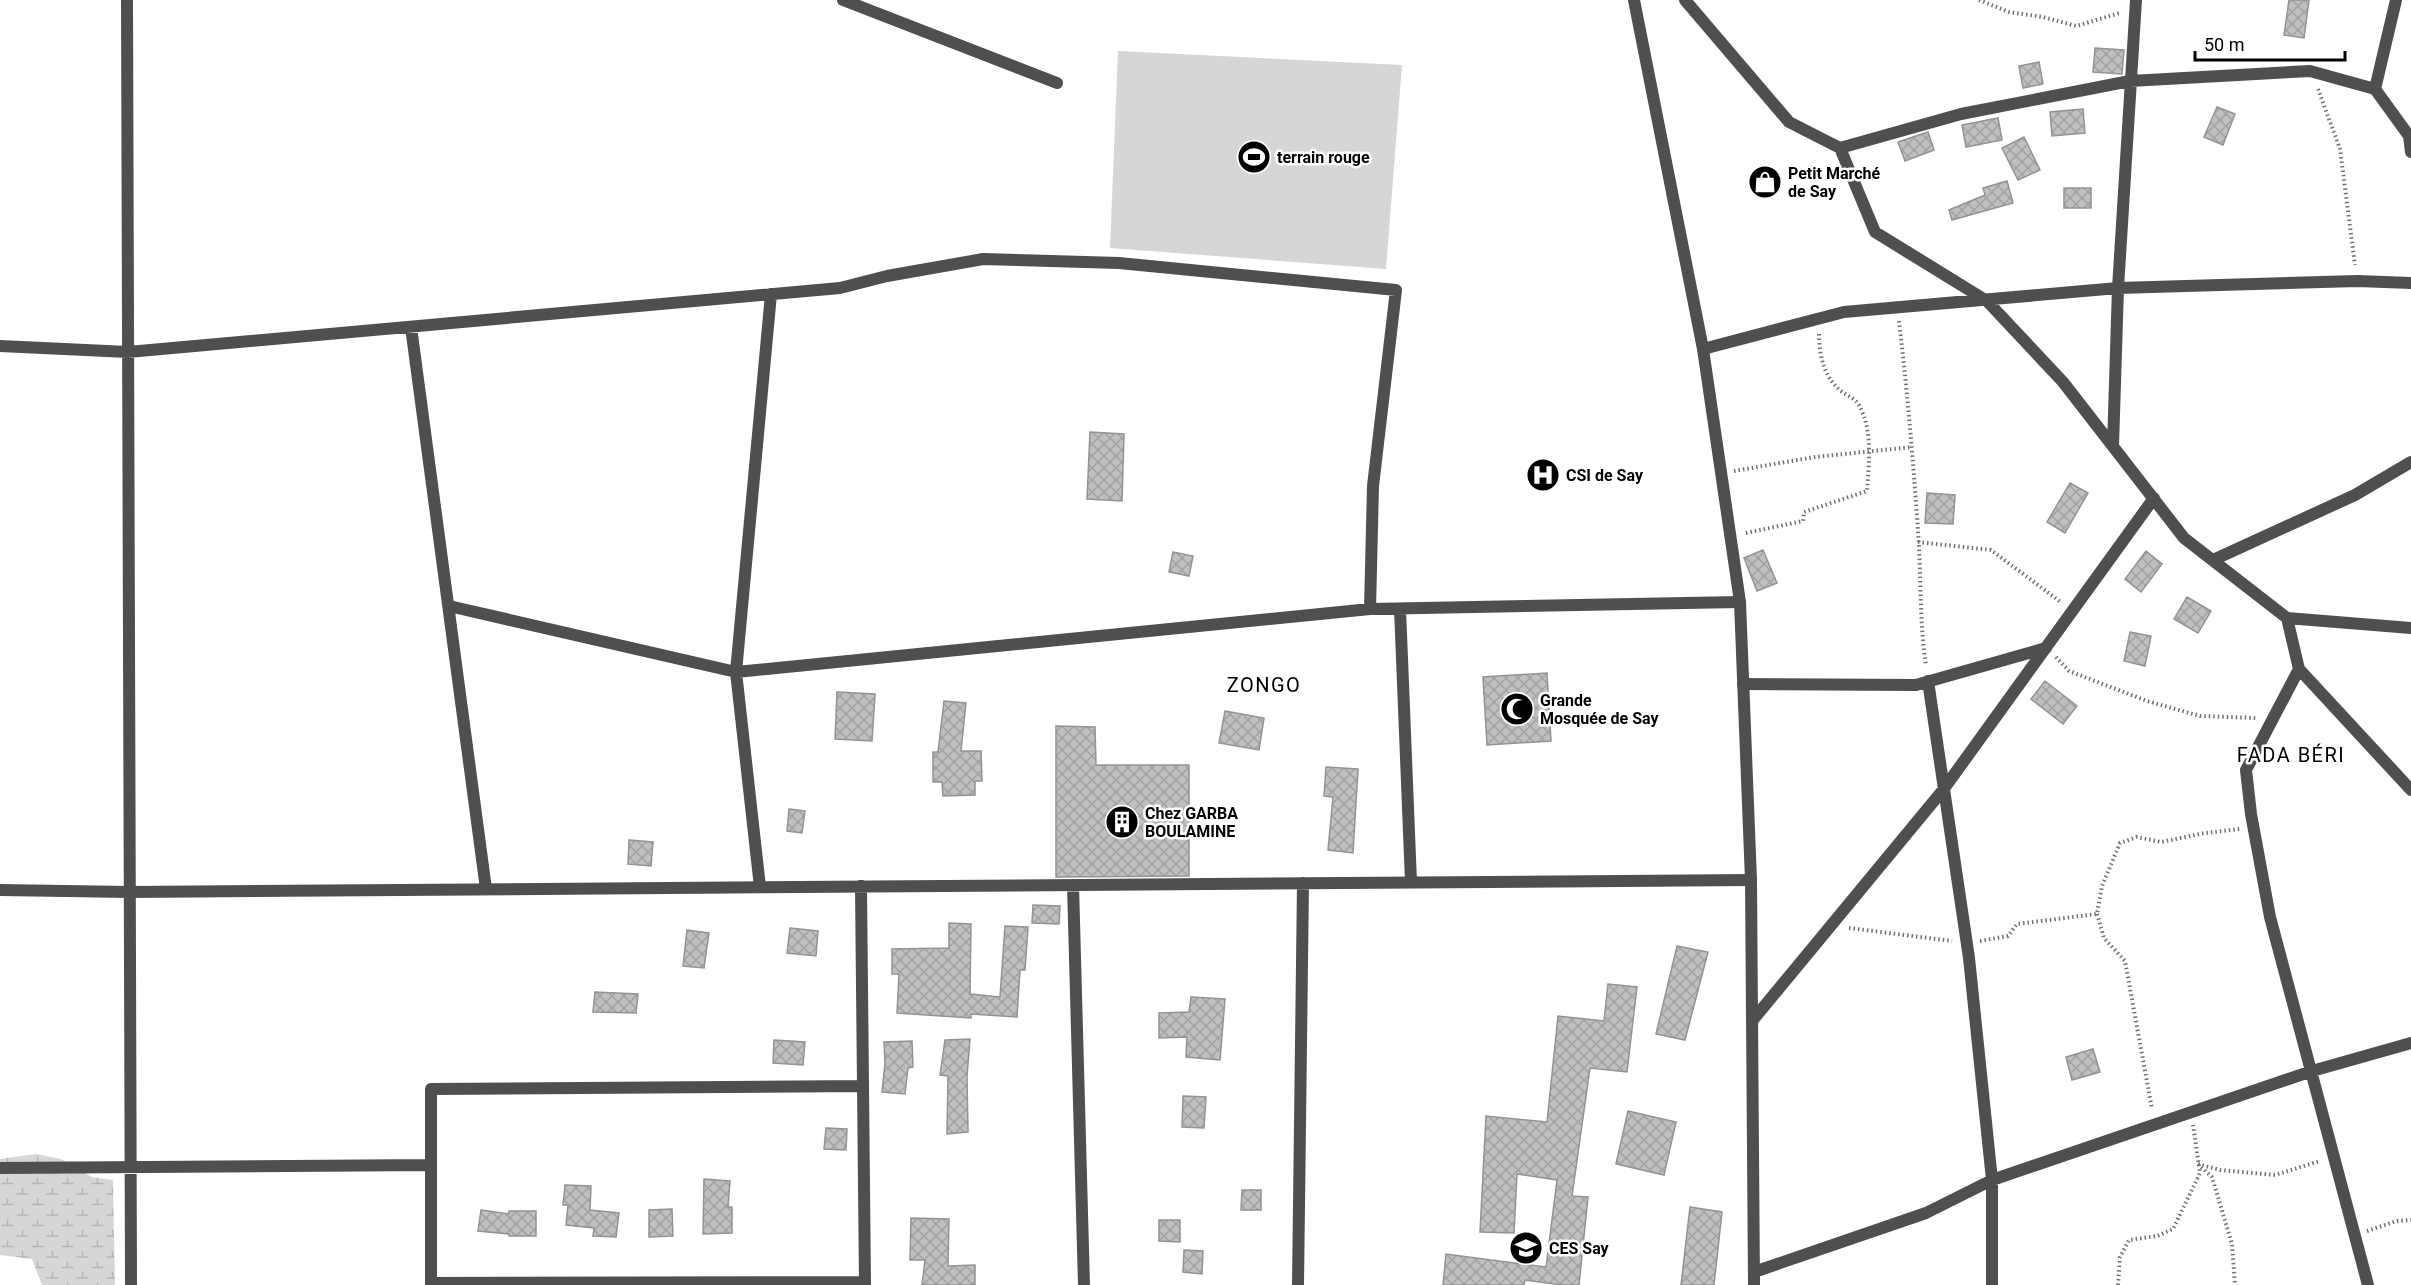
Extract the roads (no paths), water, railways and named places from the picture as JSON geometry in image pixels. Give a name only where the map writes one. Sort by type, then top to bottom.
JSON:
[{"type":"street","points":[[127,0],[131,1285]]},
{"type":"street","points":[[843,0],[1057,83]]},
{"type":"street","points":[[1634,0],[1703,349],[1740,602],[1751,880],[1754,1279],[1926,1213],[1992,1180],[2312,1071],[2411,1043]]},
{"type":"street","points":[[1685,0],[1789,122],[1840,148],[1875,232],[1987,301],[2063,382],[2184,538],[2288,618],[2411,628]]},
{"type":"street","points":[[2375,89],[2396,0]]},
{"type":"street","points":[[2113,446],[2118,288],[2135,4]]},
{"type":"street","points":[[1840,148],[1962,114],[2130,81],[2310,71],[2375,89],[2410,136],[2411,152]]},
{"type":"street","points":[[0,346],[128,352],[411,327],[840,288],[887,276],[983,259],[1119,263],[1396,290],[1373,486],[1370,609]]},
{"type":"street","points":[[1703,349],[1844,312],[2118,288],[2358,281],[2411,283]]},
{"type":"street","points":[[760,887],[736,672],[771,294]]},
{"type":"street","points":[[411,327],[486,889]]},
{"type":"street","points":[[2213,560],[2355,495],[2411,462]]},
{"type":"street","points":[[1752,1021],[1943,790],[2154,498]]},
{"type":"street","points":[[449,606],[736,672],[1370,609],[1740,602]]},
{"type":"street","points":[[1400,609],[1411,882]]},
{"type":"street","points":[[2288,618],[2299,669],[2411,790]]},
{"type":"street","points":[[1743,684],[1916,685],[2046,648]]},
{"type":"street","points":[[2299,669],[2246,770],[2253,827],[2270,917],[2368,1285]]},
{"type":"street","points":[[1928,681],[1966,943],[1992,1180],[1992,1285]]},
{"type":"street","points":[[0,890],[130,892],[1751,880]]},
{"type":"street","points":[[1298,1285],[1303,883]]},
{"type":"street","points":[[1072,885],[1084,1285]]},
{"type":"street","points":[[861,886],[865,1283],[431,1284],[431,1089],[863,1086]]},
{"type":"street","points":[[0,1168],[431,1166]]},
{"type":"place","name":"terrain rouge","points":[[1254,157]]},
{"type":"place","name":"Petit Marché de Say","points":[[1765,182]]},
{"type":"place","name":"CSI de Say","points":[[1543,475]]},
{"type":"place","name":"Grande Mosquée de Say","points":[[1517,709]]},
{"type":"place","name":"Chez GARBA BOULAMINE","points":[[1122,822]]},
{"type":"place","name":"CES Say","points":[[1526,1248]]},
{"type":"district","name":"ZONGO","points":[[1264,685]]},
{"type":"district","name":"FADA BÉRI","points":[[2291,755]]}]
